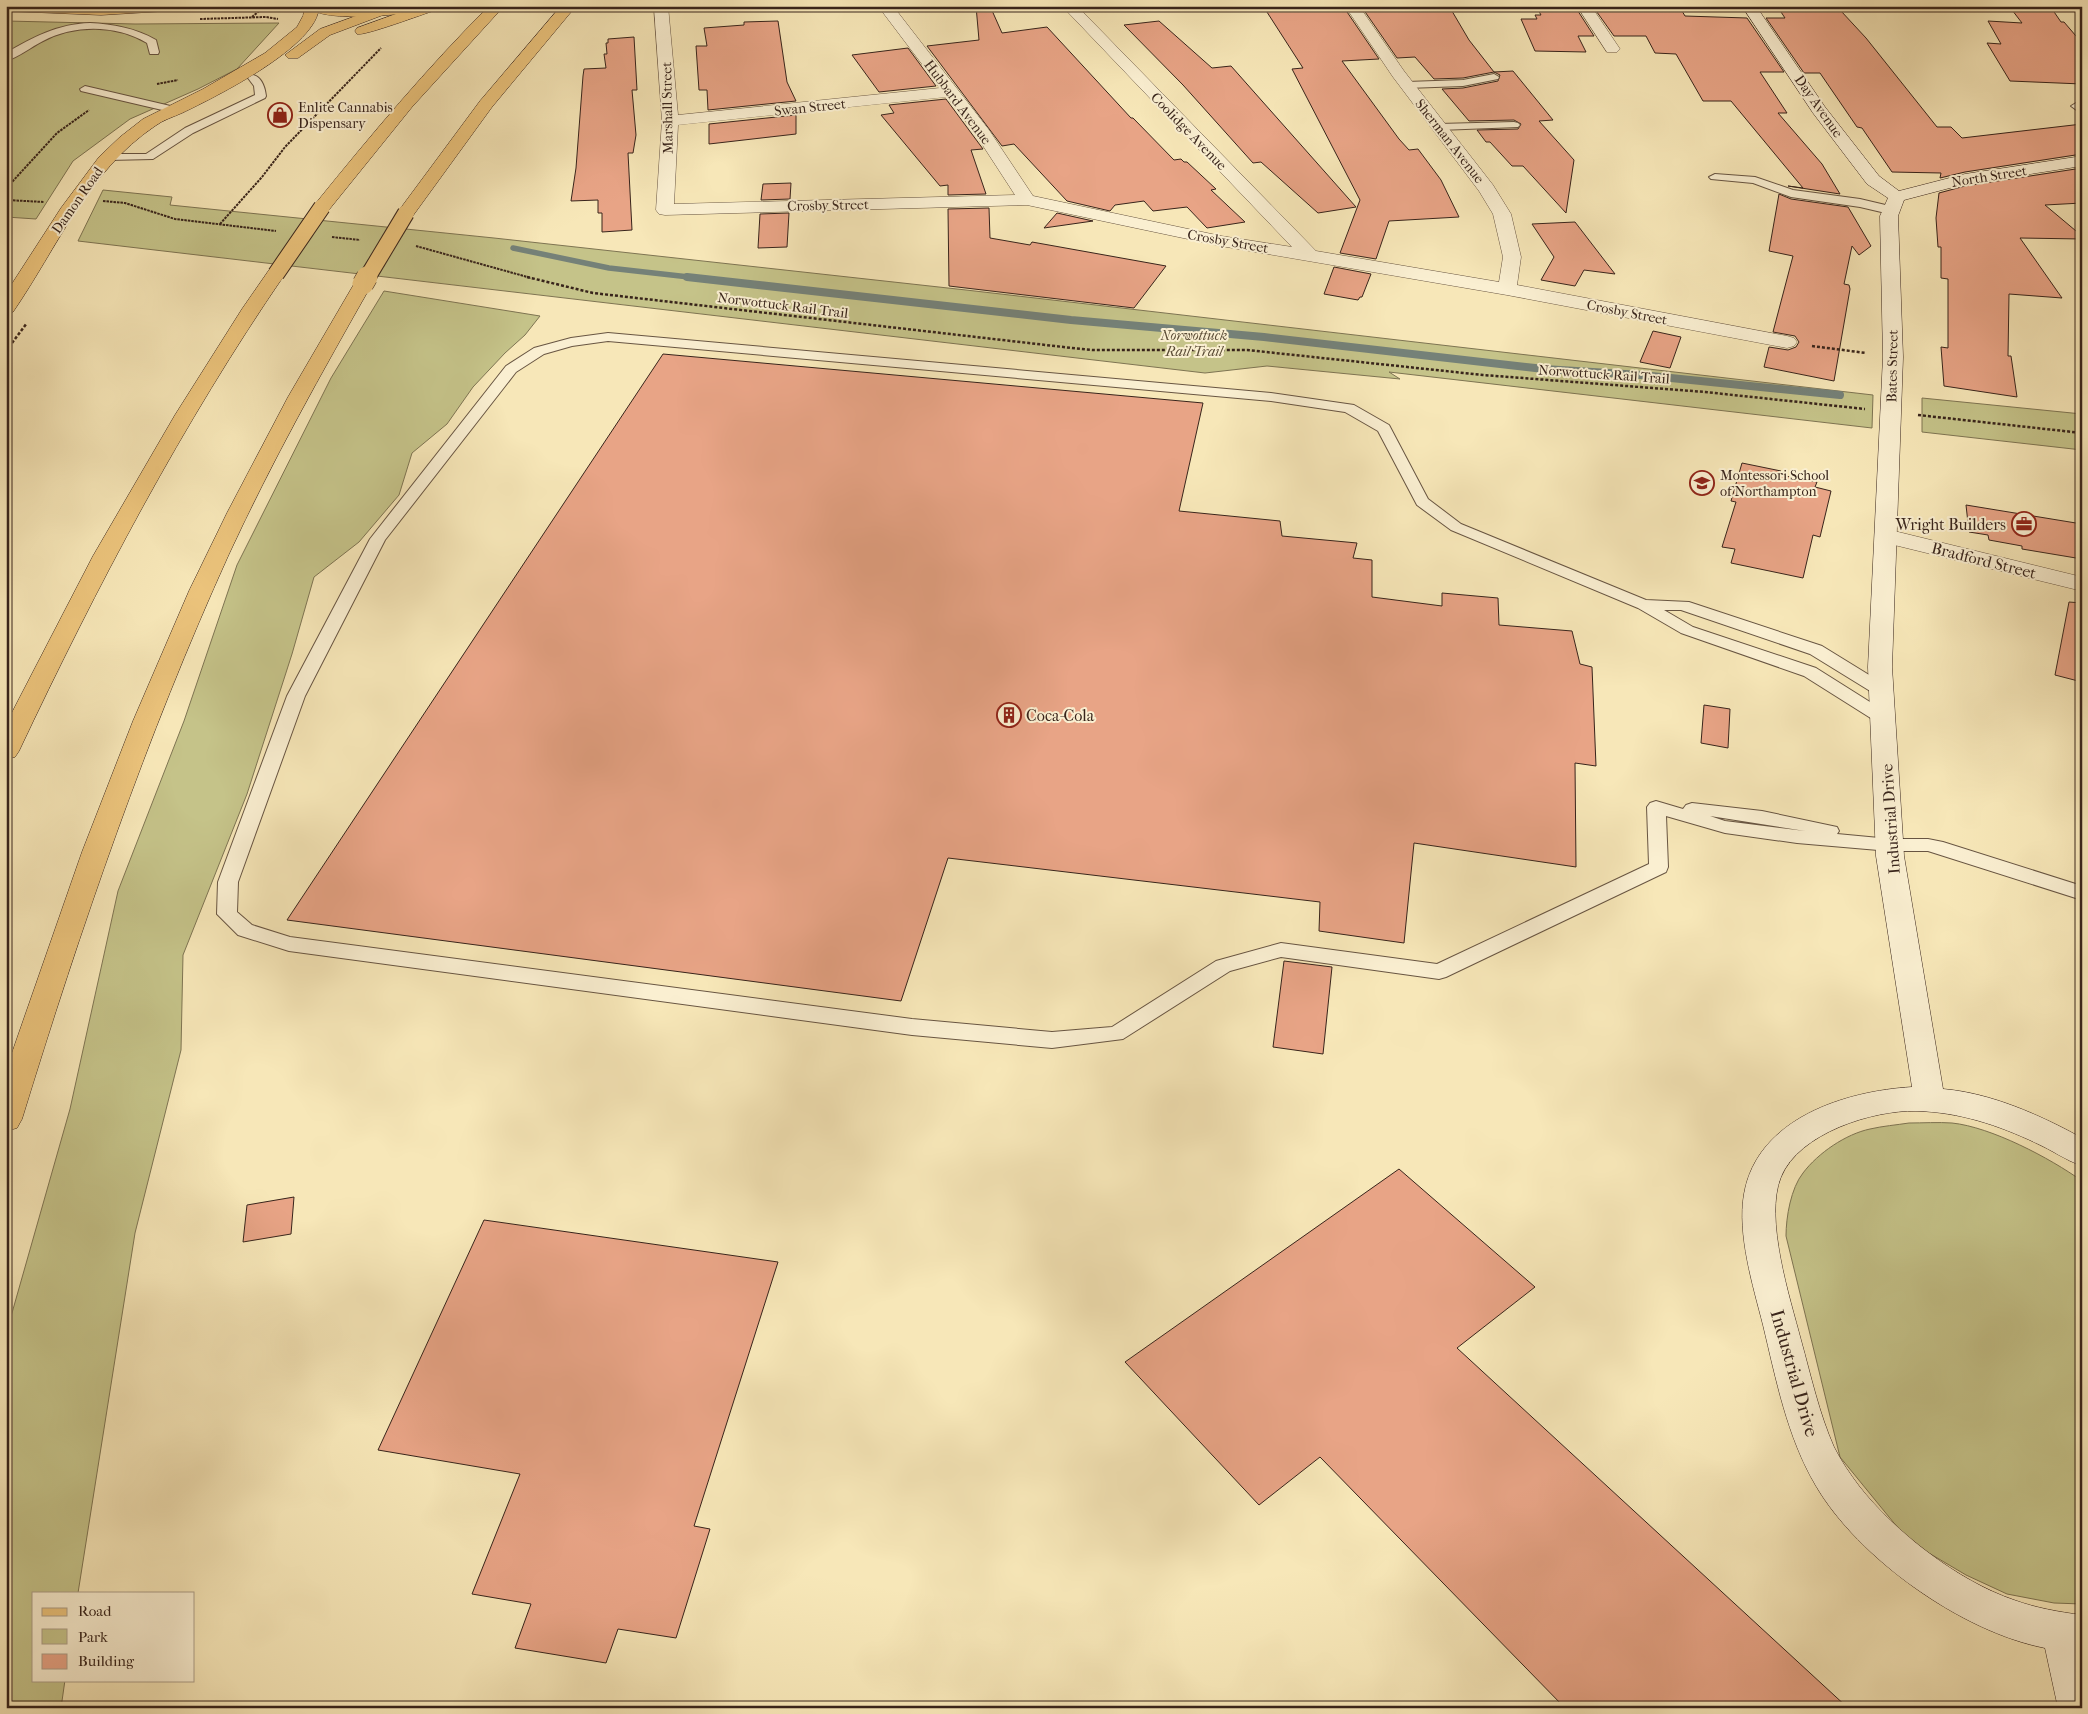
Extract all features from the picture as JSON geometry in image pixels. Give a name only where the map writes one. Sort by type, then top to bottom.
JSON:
[{"type":"main road","points":[[50,8],[70,6]]},
{"type":"main road","points":[[6,7],[101,11],[182,6]]},
{"type":"main road","points":[[313,6],[331,11],[439,6]]},
{"type":"main road","name":"Damon Road","points":[[6,308],[83,187],[108,157],[150,122],[241,75],[294,38],[310,19],[313,6]]},
{"type":"main road","points":[[6,751],[62,634],[145,482],[194,400],[276,274],[322,207],[402,109],[477,25],[497,6]]},
{"type":"main road","points":[[6,1120],[88,878],[175,649],[227,536],[276,438],[363,284],[406,213],[486,104],[568,6]]},
{"type":"main road","name":"Damon Road","points":[[196,99],[253,78],[386,21],[431,7]]},
{"type":"main road","name":"Damon Road","points":[[280,65],[325,32],[390,9]]},
{"type":"street","name":"Marshall Street","points":[[661,6],[670,121],[665,210]]},
{"type":"street","name":"Hubbard Avenue","points":[[885,6],[983,133],[1027,200]]},
{"type":"street","name":"Coolidge Avenue","points":[[1069,6],[1310,256]]},
{"type":"street","name":"Sherman Avenue","points":[[1352,6],[1407,86],[1487,189],[1502,214],[1512,257],[1508,289]]},
{"type":"street","points":[[1584,6],[1612,49]]},
{"type":"street","name":"Day Avenue","points":[[1749,6],[1819,110],[1894,204]]},
{"type":"street","name":"Swan Street","points":[[670,121],[951,92]]},
{"type":"street","name":"North Street","points":[[1894,204],[1922,188],[2082,161]]},
{"type":"street","name":"Crosby Street","points":[[665,210],[1027,200],[1116,220],[1310,256],[1508,289],[1787,342]]},
{"type":"street","name":"Bates Street","points":[[1886,536],[1893,357],[1894,204]]},
{"type":"street","name":"Bradford Street","points":[[1886,536],[2082,584]]},
{"type":"street","name":"Industrial Drive","points":[[1886,536],[1880,668],[1890,845],[1929,1098]]},
{"type":"street","name":"Industrial Drive","points":[[2078,1708],[2071,1632],[2037,1626],[2011,1618],[1960,1594],[1915,1564],[1861,1516],[1830,1474],[1814,1442],[1801,1403],[1774,1300],[1759,1216],[1759,1197],[1762,1182],[1778,1155],[1804,1131],[1852,1107],[1870,1102],[1929,1098],[1982,1109],[2009,1117],[2058,1139],[2082,1153]]},
{"type":"lane","points":[[6,58],[54,32],[73,27],[123,30],[143,36],[153,47]]},
{"type":"lane","points":[[1407,86],[1462,83],[1494,77]]},
{"type":"lane","points":[[108,157],[149,157],[210,119],[261,96],[259,86],[253,78]]},
{"type":"lane","points":[[85,89],[175,110]]},
{"type":"lane","points":[[1439,127],[1514,125]]},
{"type":"lane","points":[[1715,177],[1755,180],[1791,193],[1860,203],[1894,204]]},
{"type":"lane","points":[[1883,718],[1810,672],[1687,630],[1644,604],[1456,527],[1422,502],[1384,428],[1349,408],[1261,396],[608,337],[570,342],[539,351],[511,369],[378,540],[296,696],[228,882],[228,914],[245,930],[289,944],[912,1027],[1052,1040],[1116,1034],[1223,966],[1281,950],[1439,972],[1659,867],[1656,807],[1725,827],[1797,837],[1890,845],[1928,845],[1943,848],[2082,893]]},
{"type":"lane","points":[[1644,604],[1683,604],[1816,650],[1881,690]]},
{"type":"lane","points":[[1757,654],[1768,633]]},
{"type":"path","points":[[252,17],[265,6]]},
{"type":"path","points":[[195,19],[266,17],[285,20]]},
{"type":"path","points":[[219,224],[257,183],[285,147],[384,45]]},
{"type":"path","points":[[6,184],[12,182],[70,122],[127,90],[186,79]]},
{"type":"path","points":[[6,200],[38,202]]},
{"type":"path","points":[[96,201],[125,203],[166,217],[187,221]]},
{"type":"path","name":"Norwottuck Rail Trail","points":[[416,246],[458,255],[563,288],[593,293],[1033,344],[1093,350],[1247,350],[1483,375],[1705,392],[1871,409]]},
{"type":"path","points":[[1787,342],[1893,357]]},
{"type":"path","points":[[1918,415],[2082,433]]},
{"type":"green space","points":[[6,21],[135,24],[279,23],[237,69],[198,89],[130,119],[73,161],[36,219],[6,217]]},
{"type":"green space","name":"Norwottuck Rail Trail","points":[[103,190],[172,197],[170,205],[494,238],[966,290],[1873,395],[1872,428],[1389,372],[1400,379],[1267,366],[1205,373],[78,241]]},
{"type":"green space","points":[[384,291],[540,316],[525,335],[473,387],[447,424],[412,453],[399,495],[359,542],[314,577],[292,654],[247,794],[183,955],[181,1050],[135,1233],[78,1592],[32,1592],[32,1682],[65,1682],[61,1708],[6,1708],[6,1334],[70,1109],[118,891],[184,721],[237,565],[331,378]]},
{"type":"green space","points":[[1922,398],[2082,414],[2082,450],[1922,432]]},
{"type":"green space","points":[[1909,1123],[1952,1123],[2002,1137],[2054,1163],[2082,1181],[2082,1604],[2054,1603],[2007,1594],[1966,1575],[1917,1546],[1898,1528],[1840,1457],[1786,1236],[1790,1203],[1795,1186],[1803,1173],[1816,1158],[1833,1145],[1861,1132]]},
{"type":"building","points":[[976,6],[990,6],[1002,33],[1047,27],[1131,118],[1174,160],[1181,159],[1187,162],[1216,189],[1211,190],[1245,222],[1207,228],[1187,207],[1153,211],[1144,201],[1115,205],[1110,211],[1067,201],[1014,144],[1002,146],[927,46],[979,40]]},
{"type":"building","points":[[1343,6],[1379,59],[1342,61],[1399,139],[1409,150],[1418,149],[1441,180],[1459,217],[1389,221],[1376,259],[1340,253],[1360,200],[1292,69],[1303,68],[1265,9]]},
{"type":"building","points":[[1361,6],[1449,6],[1469,40],[1494,72],[1463,78],[1434,79],[1415,57],[1397,58]]},
{"type":"building","points":[[1602,6],[1679,6],[1685,16],[1747,18],[1784,72],[1760,72],[1787,113],[1778,113],[1822,164],[1840,194],[1788,186],[1803,188],[1731,101],[1703,101],[1676,54],[1655,53],[1646,36],[1614,36],[1594,8]]},
{"type":"building","points":[[1777,6],[1821,6],[1824,10],[1841,11],[1866,38],[1937,127],[1951,127],[1962,138],[2082,124],[2082,154],[1965,172],[1940,178],[1941,173],[1892,172],[1862,128],[1857,127],[1820,73],[1804,73],[1766,18],[1785,18]]},
{"type":"building","points":[[2009,6],[2050,6],[2061,22],[2064,22],[2082,43],[2082,84],[2010,81],[1987,43],[2001,44],[1988,21],[2022,23]]},
{"type":"building","points":[[1537,8],[1576,8],[1594,36],[1578,36],[1586,52],[1535,51],[1521,19],[1537,19],[1535,15],[1541,15]]},
{"type":"building","points":[[778,21],[787,82],[796,101],[708,110],[707,90],[699,90],[696,46],[707,46],[704,28],[744,25],[744,22]]},
{"type":"building","points":[[1159,21],[1212,68],[1231,66],[1356,207],[1318,213],[1261,162],[1253,163],[1183,85],[1124,25]]},
{"type":"building","points":[[634,37],[637,90],[632,90],[636,135],[633,153],[628,153],[632,230],[602,232],[602,213],[598,213],[598,200],[571,201],[576,168],[584,69],[606,68],[604,54],[607,54],[606,43],[608,43],[608,39]]},
{"type":"building","points":[[908,48],[936,86],[879,92],[852,55]]},
{"type":"building","points":[[1513,71],[1553,120],[1539,121],[1574,160],[1566,213],[1523,166],[1512,166],[1490,142],[1486,142],[1477,130],[1518,129],[1521,124],[1514,120],[1469,121],[1442,89],[1463,88],[1498,81],[1500,75],[1494,72]]},
{"type":"building","points":[[946,99],[983,149],[971,150],[986,194],[948,195],[948,185],[940,186],[881,115],[894,113],[889,105]]},
{"type":"building","points":[[796,115],[796,134],[709,144],[709,124]]},
{"type":"building","points":[[2082,168],[2082,203],[2045,205],[2082,236],[2082,239],[2020,238],[2062,298],[2009,294],[2008,356],[2011,356],[2017,397],[1944,386],[1941,347],[1948,348],[1948,279],[1941,278],[1941,247],[1938,247],[1936,218],[1939,193],[1965,186]]},
{"type":"building","points":[[791,183],[790,199],[761,200],[763,184]]},
{"type":"building","points":[[1779,194],[1791,199],[1848,207],[1871,246],[1859,255],[1852,246],[1844,284],[1849,285],[1850,289],[1834,381],[1764,367],[1769,347],[1788,350],[1796,347],[1799,342],[1795,336],[1773,332],[1793,256],[1769,251]]},
{"type":"building","points":[[989,208],[990,238],[1030,245],[1032,242],[1166,266],[1134,308],[949,286],[948,209]]},
{"type":"building","points":[[789,213],[787,247],[758,248],[760,214]]},
{"type":"building","points":[[1057,213],[1093,221],[1044,228]]},
{"type":"building","points":[[1575,222],[1615,274],[1584,270],[1575,286],[1541,280],[1554,257],[1532,224]]},
{"type":"building","points":[[1334,267],[1371,274],[1362,297],[1358,300],[1324,294]]},
{"type":"building","points":[[1653,331],[1681,337],[1670,368],[1640,362]]},
{"type":"building","name":"Coca-Cola","points":[[663,354],[1203,403],[1179,511],[1280,521],[1282,536],[1357,543],[1353,558],[1372,560],[1372,597],[1442,606],[1442,593],[1498,598],[1499,625],[1572,631],[1580,664],[1592,667],[1596,766],[1575,763],[1576,867],[1414,843],[1404,943],[1319,931],[1320,902],[948,858],[901,1001],[287,920]]},
{"type":"building","name":"Montessori School of Northampton","points":[[1742,463],[1781,471],[1780,475],[1817,482],[1815,487],[1831,491],[1820,537],[1813,535],[1803,578],[1731,563],[1735,549],[1722,547],[1736,502],[1731,501]]},
{"type":"building","points":[[1966,505],[2082,524],[2082,559],[2022,549],[2022,546],[1989,540],[1988,535],[1969,532]]},
{"type":"building","points":[[2069,602],[2082,603],[2082,682],[2055,675]]},
{"type":"building","points":[[1704,705],[1730,709],[1728,748],[1701,743]]},
{"type":"building","points":[[1284,961],[1332,967],[1323,1054],[1273,1047]]},
{"type":"building","points":[[1399,1169],[1535,1287],[1457,1348],[1848,1708],[1565,1708],[1320,1457],[1259,1505],[1125,1362]]},
{"type":"building","points":[[294,1197],[291,1234],[243,1242],[247,1205]]},
{"type":"building","points":[[484,1220],[778,1262],[694,1526],[710,1529],[676,1638],[618,1629],[606,1663],[515,1648],[531,1604],[472,1594],[520,1474],[378,1450]]},
{"type":"waterway","points":[[513,248],[609,268],[698,278]]},
{"type":"waterway","points":[[687,277],[1071,320],[1264,337],[1544,369],[1641,375],[1840,395]]},
{"type":"place","name":"Enlite Cannabis Dispensary","points":[[280,115]]},
{"type":"place","name":"Montessori School of Northampton","points":[[1702,483]]},
{"type":"place","name":"Wright Builders","points":[[2024,524]]},
{"type":"place","name":"Coca-Cola","points":[[1009,715]]}]
